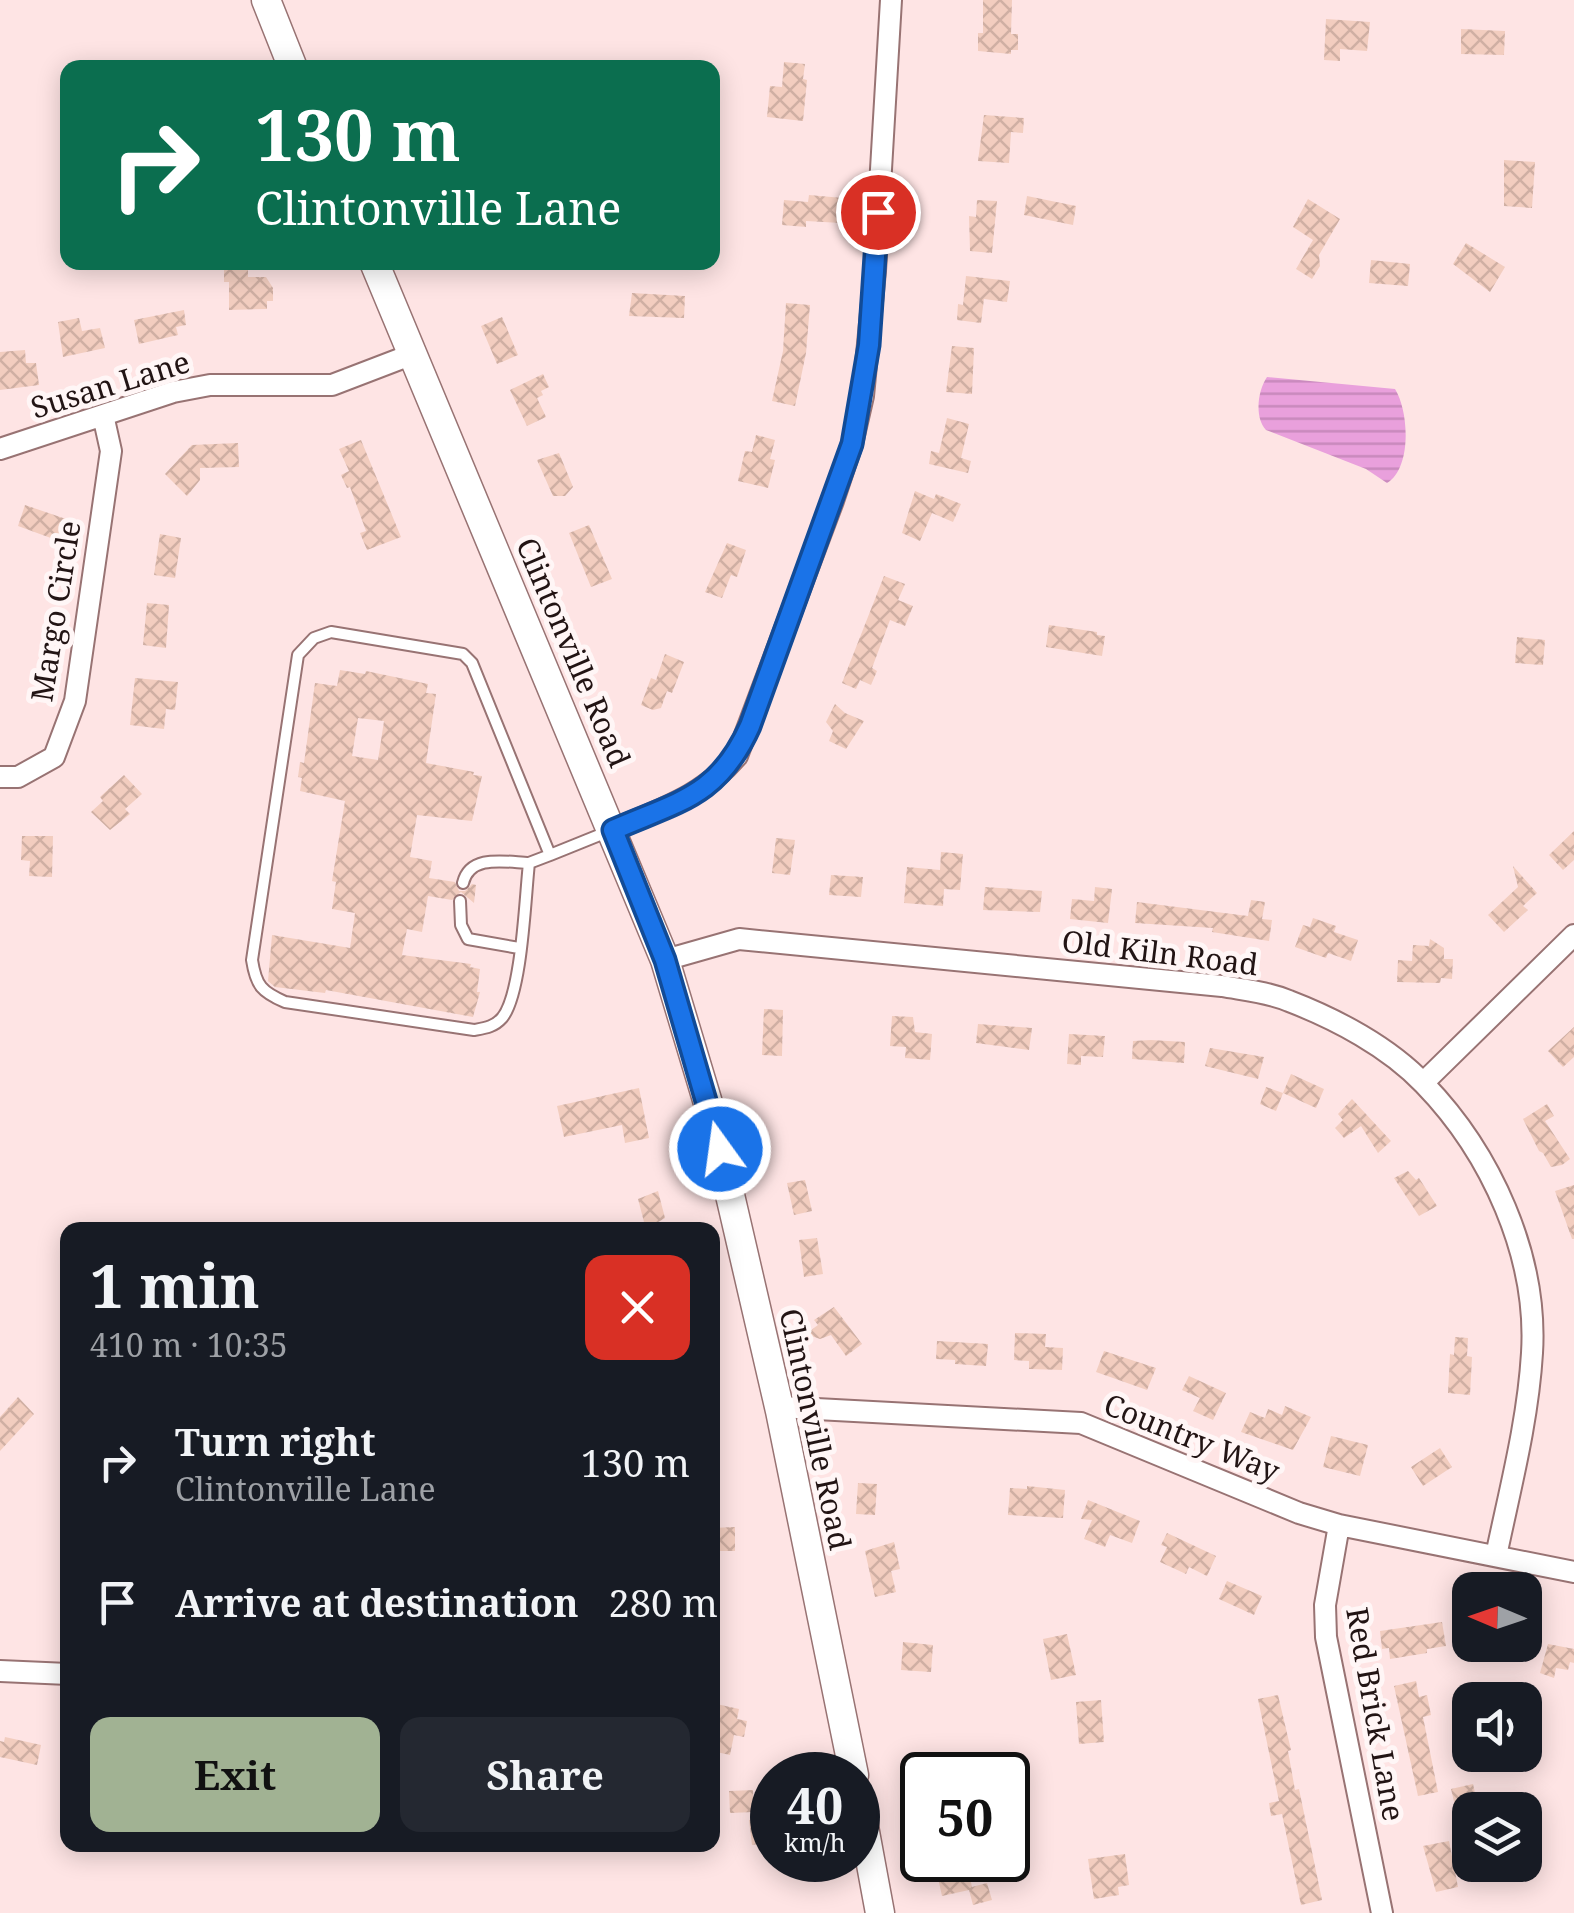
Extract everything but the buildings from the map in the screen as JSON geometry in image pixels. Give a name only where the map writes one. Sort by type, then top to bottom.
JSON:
[{"type":"main road","points":[[266,0],[291,60]]},
{"type":"main road","name":"Clintonville Road","points":[[377,270],[665,960],[712,1112],[779,1407],[849,1752]]},
{"type":"main road","points":[[874,1882],[880,1913]]},
{"type":"street","points":[[613,830],[694,794],[720,776],[736,756],[833,502],[852,444],[869,345],[891,0]]},
{"type":"street","name":"Susan Lane","points":[[0,449],[172,392],[210,385],[332,385],[413,354]]},
{"type":"street","name":"Margo Circle","points":[[0,776],[18,777],[54,757],[75,701],[111,451],[104,416]]},
{"type":"street","points":[[1424,1083],[1574,935]]},
{"type":"street","name":"Old Kiln Road","points":[[665,960],[739,939],[1222,986],[1284,998],[1378,1047],[1424,1083],[1484,1164],[1508,1216],[1530,1301],[1529,1383],[1496,1556]]},
{"type":"street","name":"Country Way","points":[[779,1407],[1081,1424],[1298,1513],[1340,1526],[1574,1572]]},
{"type":"street","name":"Red Brick Lane","points":[[1340,1526],[1324,1605],[1326,1637],[1382,1913]]},
{"type":"street","points":[[0,1671],[60,1674]]},
{"type":"lane","points":[[529,863],[514,998],[501,1019],[489,1028],[474,1030],[286,1002],[264,993],[255,982],[252,960],[298,655],[314,638],[331,632],[463,654],[472,663],[550,855]]},
{"type":"lane","points":[[463,883],[466,872],[474,865],[491,861],[529,863],[613,830]]},
{"type":"lane","points":[[460,901],[461,925],[468,939],[519,948]]},
{"type":"shaded area","points":[[1267,377],[1395,389],[1403,411],[1406,439],[1395,476],[1387,483],[1366,469],[1266,430],[1259,404]]},
{"type":"route","points":[[720,1149],[665,960],[613,830],[707,786],[736,756],[750,726],[852,444],[869,345],[878,212]]}]
